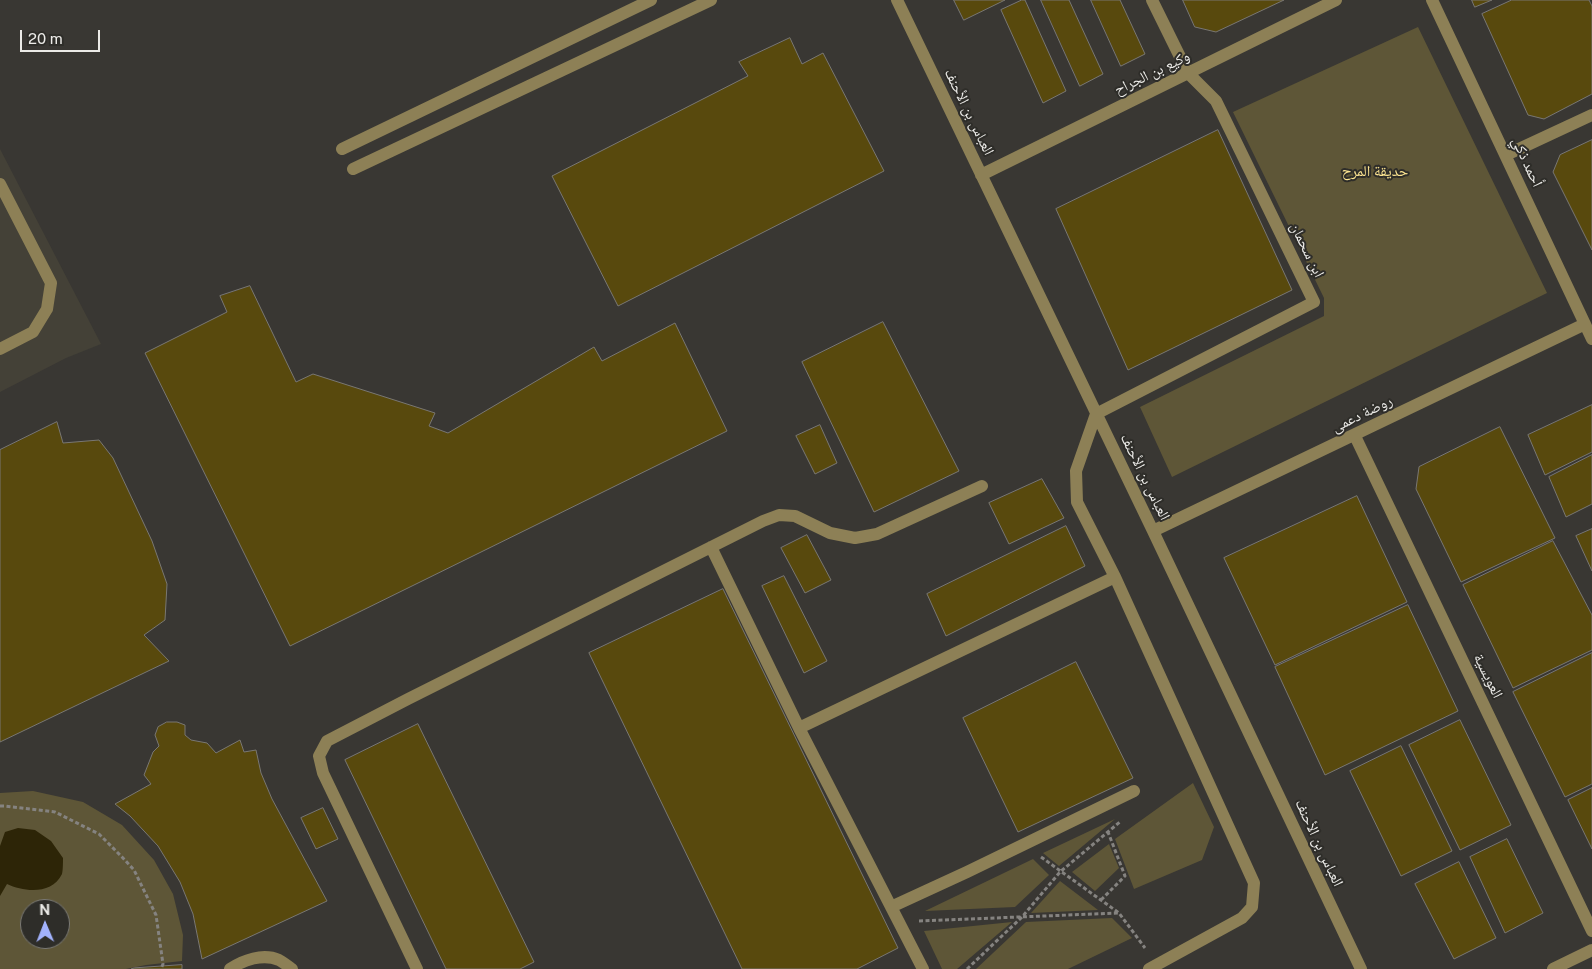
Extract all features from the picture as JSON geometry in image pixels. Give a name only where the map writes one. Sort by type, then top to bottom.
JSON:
[{"type":"street","points":[[342,149],[651,0]]},
{"type":"street","points":[[353,170],[711,0]]},
{"type":"street","name":"العباس بن الأحنف","points":[[897,0],[1153,531],[1361,969]]},
{"type":"street","name":"ابن سحمان","points":[[1096,414],[1314,302],[1216,101],[1188,73],[1152,0]]},
{"type":"street","name":"وكيع بن الجراح","points":[[982,175],[1336,0]]},
{"type":"street","name":"أحمد ذكي","points":[[1432,0],[1592,339]]},
{"type":"street","points":[[1506,155],[1592,115]]},
{"type":"street","points":[[0,184],[51,283],[47,309],[33,332],[0,349]]},
{"type":"street","name":"روضة دعمى","points":[[1153,531],[1355,436],[1585,324]]},
{"type":"street","points":[[1096,414],[1076,471],[1077,502],[1115,577],[1254,883],[1252,907],[1242,918],[1153,967]]},
{"type":"street","name":"العويسية","points":[[1355,436],[1592,931]]},
{"type":"street","points":[[417,969],[323,773],[319,756],[327,741],[763,521],[779,515],[795,516],[830,533],[855,538],[877,534],[982,486]]},
{"type":"street","points":[[712,547],[799,728],[922,969]]},
{"type":"street","points":[[799,728],[1115,577]]},
{"type":"street","points":[[891,907],[1129,794]]},
{"type":"street","points":[[1552,969],[1592,950]]},
{"type":"street","points":[[230,969],[238,964],[264,956],[279,960],[292,969]]},
{"type":"path","points":[[967,969],[1022,917],[1060,872],[1133,812],[1129,794]]},
{"type":"path","points":[[0,806],[55,812],[99,834],[122,856],[134,870],[156,915],[163,964],[162,969]]},
{"type":"path","points":[[1101,900],[1126,876],[1108,832]]},
{"type":"path","points":[[1024,845],[1119,913],[1153,967]]},
{"type":"path","points":[[899,922],[1119,913]]},
{"type":"shaded area","points":[[0,149],[101,344],[66,358],[0,392]]},
{"type":"shaded area","points":[[18,828],[35,830],[51,841],[63,858],[62,874],[52,886],[45,889],[21,889],[7,884],[0,896],[0,846],[5,832]]},
{"type":"green space","name":"حديقة المرح","points":[[1418,27],[1547,293],[1172,477],[1140,407],[1324,316],[1324,298],[1233,112]]},
{"type":"green space","points":[[1193,783],[1214,827],[1202,860],[1134,889],[1115,839]]},
{"type":"green space","points":[[33,791],[83,802],[122,825],[154,860],[173,894],[183,935],[182,961],[126,969],[0,969],[0,793]]},
{"type":"green space","points":[[1115,819],[1059,866],[1043,853]]},
{"type":"green space","points":[[1109,844],[1119,868],[1095,891],[1072,872]]},
{"type":"green space","points":[[1033,859],[1049,875],[1015,907],[925,911]]},
{"type":"green space","points":[[1060,881],[1098,910],[1031,913]]},
{"type":"green space","points":[[1112,918],[1132,938],[1068,969],[976,969],[1026,922]]},
{"type":"green space","points":[[1012,922],[957,969],[942,969],[924,931]]},
{"type":"building","points":[[954,0],[1005,0],[964,20]]},
{"type":"building","points":[[1025,0],[1066,91],[1043,103],[1001,10]]},
{"type":"building","points":[[1041,0],[1069,0],[1103,74],[1080,86]]},
{"type":"building","points":[[1091,0],[1120,0],[1145,54],[1121,66]]},
{"type":"building","points":[[1183,0],[1284,0],[1216,32],[1195,27]]},
{"type":"building","points":[[1472,0],[1492,0],[1475,7]]},
{"type":"building","points":[[1512,0],[1589,0],[1592,6],[1592,94],[1544,119],[1528,115],[1482,14]]},
{"type":"building","points":[[790,38],[802,64],[823,53],[884,171],[618,306],[552,176],[748,76],[739,62]]},
{"type":"building","points":[[1218,130],[1292,290],[1128,370],[1056,209]]},
{"type":"building","points":[[1592,140],[1592,250],[1553,172],[1560,155]]},
{"type":"building","points":[[250,286],[296,382],[313,374],[435,413],[429,426],[448,433],[594,347],[602,361],[675,323],[727,431],[290,646],[145,353],[227,312],[220,296]]},
{"type":"building","points":[[883,322],[959,471],[874,512],[802,362]]},
{"type":"building","points":[[1592,405],[1592,452],[1545,475],[1528,435]]},
{"type":"building","points":[[57,422],[63,443],[99,440],[113,458],[152,541],[167,584],[165,620],[144,635],[169,661],[0,742],[0,450]]},
{"type":"building","points":[[820,425],[837,463],[815,474],[796,436]]},
{"type":"building","points":[[1500,427],[1555,538],[1461,582],[1416,489],[1419,467]]},
{"type":"building","points":[[1592,455],[1592,504],[1566,517],[1549,477]]},
{"type":"building","points":[[1042,479],[1064,518],[1009,544],[989,503]]},
{"type":"building","points":[[1357,496],[1407,602],[1275,665],[1224,558]]},
{"type":"building","points":[[1066,526],[1085,566],[946,636],[927,594]]},
{"type":"building","points":[[1592,529],[1592,571],[1576,536]]},
{"type":"building","points":[[807,535],[831,580],[805,593],[781,548]]},
{"type":"building","points":[[1553,541],[1592,615],[1592,650],[1513,688],[1463,585]]},
{"type":"building","points":[[784,576],[827,661],[804,673],[762,586]]},
{"type":"building","points":[[723,589],[898,948],[857,969],[742,969],[589,653]]},
{"type":"building","points":[[1408,605],[1458,711],[1325,775],[1275,667]]},
{"type":"building","points":[[1592,653],[1592,784],[1565,797],[1513,692]]},
{"type":"building","points":[[1076,662],[1133,778],[1018,832],[963,718]]},
{"type":"building","points":[[1460,720],[1511,825],[1460,850],[1409,745]]},
{"type":"building","points":[[167,722],[177,722],[185,725],[185,735],[191,740],[207,743],[216,753],[240,740],[244,752],[256,750],[261,773],[272,799],[327,901],[202,959],[193,914],[180,882],[158,846],[130,816],[115,804],[151,784],[144,775],[153,752],[159,746],[155,735],[158,727]]},
{"type":"building","points":[[418,724],[534,962],[520,969],[446,969],[345,760]]},
{"type":"building","points":[[1401,746],[1452,851],[1401,876],[1350,771]]},
{"type":"building","points":[[1592,788],[1592,849],[1568,800]]},
{"type":"building","points":[[323,808],[338,839],[316,849],[301,818]]},
{"type":"building","points":[[1507,839],[1543,913],[1505,933],[1470,857]]},
{"type":"building","points":[[1459,862],[1496,938],[1454,959],[1415,884]]},
{"type":"building","points":[[182,965],[182,969],[131,969],[134,968]]}]
